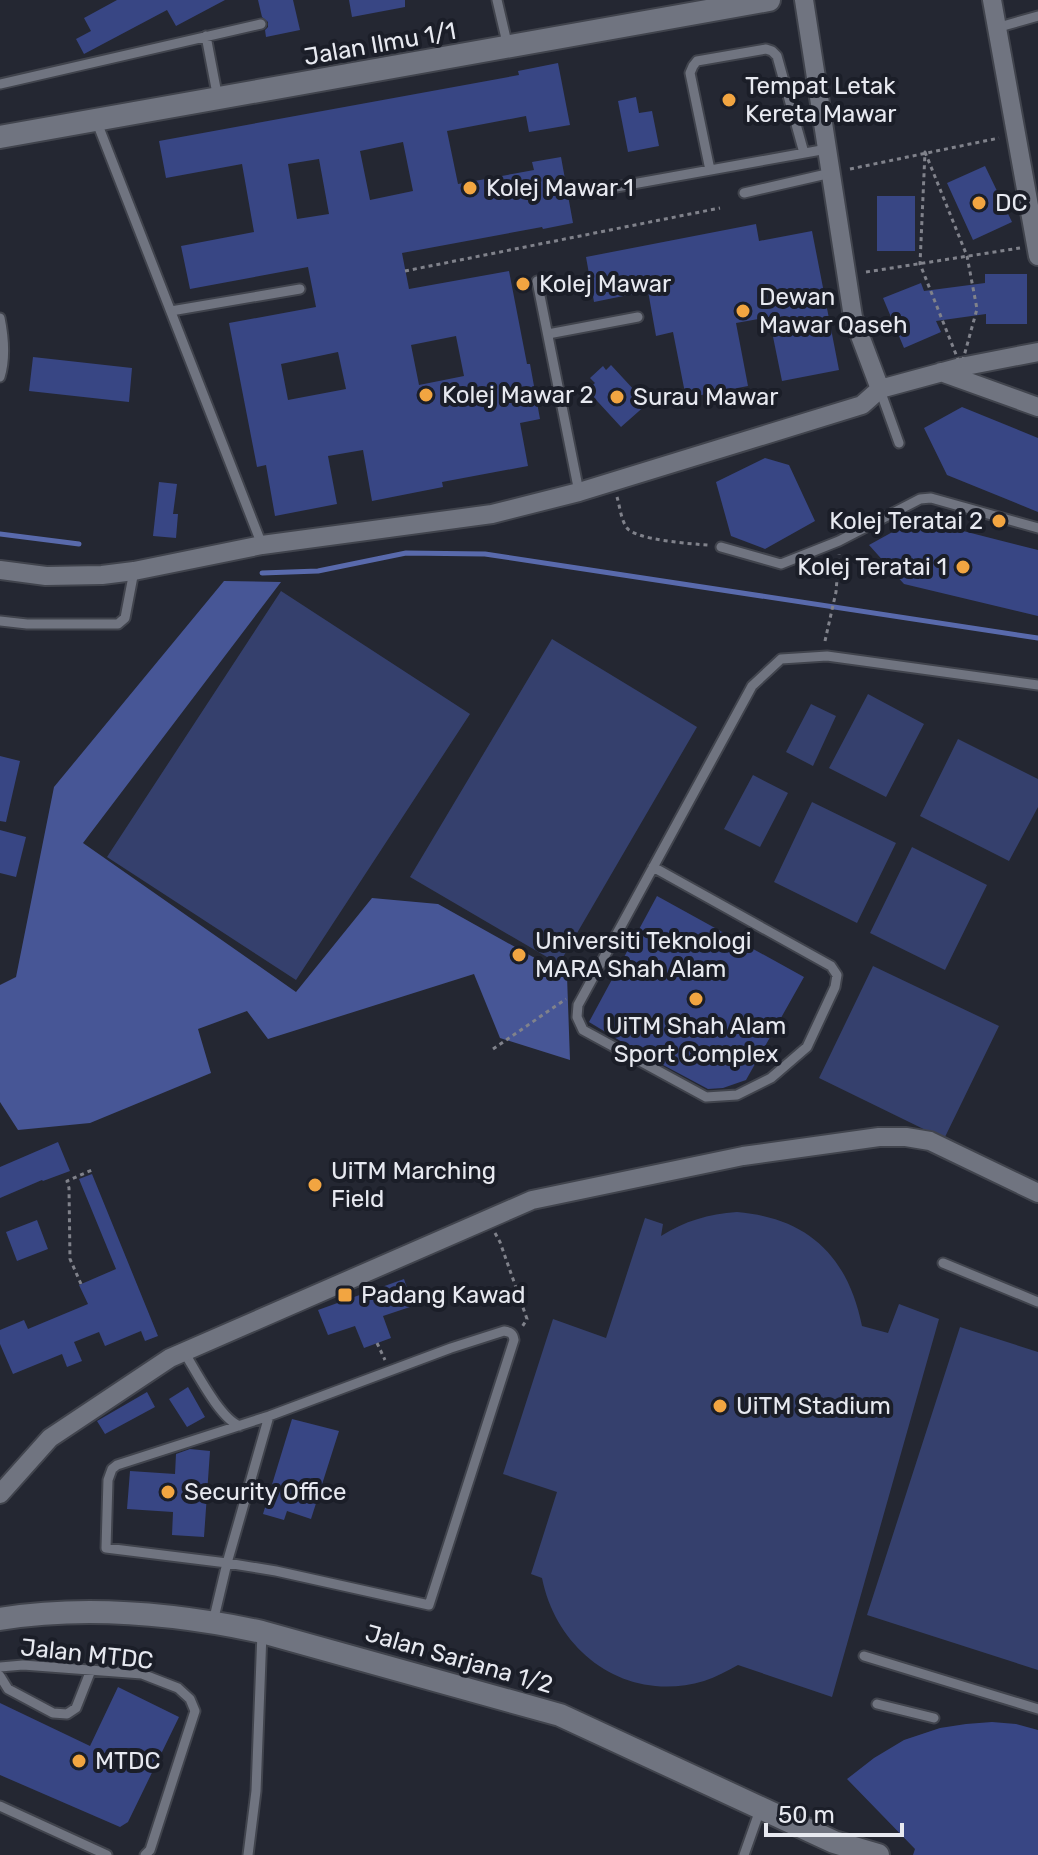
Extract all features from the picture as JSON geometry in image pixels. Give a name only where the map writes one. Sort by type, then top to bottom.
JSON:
[{"type":"street","name":"Jalan Ilmu 1/1","points":[[0,137],[769,0]]},
{"type":"street","points":[[804,0],[853,317],[880,389]]},
{"type":"street","points":[[992,0],[1037,251]]},
{"type":"street","points":[[0,570],[75,577],[134,571],[262,545],[492,514],[579,492],[862,405],[880,389],[961,367],[1038,352]]},
{"type":"street","points":[[941,372],[1038,407]]},
{"type":"street","points":[[0,1494],[50,1438],[170,1358],[532,1200],[743,1156],[879,1137],[930,1141],[1038,1193]]},
{"type":"street","name":"Jalan Sarjana 1/2","points":[[0,1619],[74,1613],[123,1614],[213,1622],[262,1632],[560,1715],[834,1842],[878,1855]]},
{"type":"lane","points":[[497,0],[508,47]]},
{"type":"lane","points":[[996,28],[1038,16]]},
{"type":"lane","points":[[0,84],[261,24]]},
{"type":"lane","points":[[206,36],[218,99]]},
{"type":"lane","points":[[710,170],[690,73],[697,61],[766,49],[772,51],[777,56],[804,153]]},
{"type":"lane","points":[[96,120],[262,545]]},
{"type":"lane","points":[[616,187],[827,149]]},
{"type":"lane","points":[[744,193],[831,173]]},
{"type":"lane","points":[[537,281],[579,492]]},
{"type":"lane","points":[[171,311],[300,289]]},
{"type":"lane","points":[[548,334],[638,317]]},
{"type":"lane","points":[[0,318],[4,339],[1,371]]},
{"type":"lane","points":[[880,389],[899,443]]},
{"type":"lane","points":[[721,547],[781,564],[839,541],[920,499],[931,498],[1038,528]]},
{"type":"lane","points":[[0,621],[78,625],[122,622],[134,571]]},
{"type":"lane","points":[[653,867],[831,966],[837,975],[835,987],[807,1047],[771,1078],[737,1095],[706,1097],[583,1030],[577,1017],[578,1005],[589,984],[752,686],[781,659],[827,656],[1038,685]]},
{"type":"lane","points":[[943,1263],[1038,1302]]},
{"type":"lane","points":[[510,1332],[514,1336],[429,1605],[276,1571],[106,1548],[108,1480],[112,1469],[269,1416],[497,1333],[510,1332]]},
{"type":"lane","points":[[184,1352],[222,1413],[231,1423],[240,1426]]},
{"type":"lane","points":[[213,1622],[269,1416]]},
{"type":"lane","points":[[248,1855],[256,1791],[262,1632]]},
{"type":"lane","points":[[864,1656],[1038,1709]]},
{"type":"lane","name":"Jalan MTDC","points":[[0,1667],[23,1665],[142,1674],[178,1688],[190,1699],[195,1711],[150,1850],[145,1855]]},
{"type":"lane","points":[[0,1676],[8,1689],[53,1713],[67,1714],[76,1708],[91,1670]]},
{"type":"lane","points":[[877,1704],[934,1718]]},
{"type":"lane","points":[[0,1806],[107,1855]]},
{"type":"lane","points":[[744,1855],[761,1807]]},
{"type":"path","points":[[831,173],[1016,135]]},
{"type":"path","points":[[925,152],[967,256],[977,309],[961,367]]},
{"type":"path","points":[[925,152],[920,264],[961,367]]},
{"type":"path","points":[[405,271],[720,208]]},
{"type":"path","points":[[847,275],[967,256],[1037,251]]},
{"type":"path","points":[[611,482],[630,532],[665,541],[721,547]]},
{"type":"path","points":[[827,634],[836,592],[839,541]]},
{"type":"path","points":[[493,1049],[589,984]]},
{"type":"path","points":[[81,1284],[70,1259],[67,1181],[92,1170]]},
{"type":"path","points":[[487,1220],[500,1242],[527,1319],[514,1340]]},
{"type":"shaded area","points":[[224,581],[281,582],[83,843],[296,992],[372,898],[438,904],[567,976],[570,1060],[500,1038],[474,974],[268,1039],[247,1011],[198,1029],[211,1073],[90,1123],[18,1130],[0,1102],[0,985],[16,977],[54,787]]},
{"type":"shaded area","points":[[281,591],[470,714],[296,980],[107,857]]},
{"type":"shaded area","points":[[552,639],[697,727],[559,964],[410,877]]},
{"type":"shaded area","points":[[868,694],[924,724],[886,797],[829,768]]},
{"type":"shaded area","points":[[811,704],[836,716],[813,766],[786,752]]},
{"type":"shaded area","points":[[958,739],[1038,779],[1038,807],[1009,861],[920,816]]},
{"type":"shaded area","points":[[753,775],[788,793],[760,847],[724,829]]},
{"type":"shaded area","points":[[812,802],[896,843],[857,923],[774,882]]},
{"type":"shaded area","points":[[912,847],[987,885],[945,970],[870,933]]},
{"type":"shaded area","points":[[873,966],[999,1026],[944,1139],[819,1078]]},
{"type":"shaded area","name":"UiTM Stadium","points":[[737,1212],[785,1223],[821,1245],[847,1280],[862,1326],[888,1333],[899,1304],[939,1319],[832,1697],[738,1665],[704,1681],[676,1686],[648,1685],[623,1678],[600,1666],[580,1650],[563,1629],[550,1605],[542,1578],[531,1574],[557,1492],[503,1474],[553,1319],[606,1338],[645,1218],[663,1224],[661,1236],[697,1219]]},
{"type":"shaded area","points":[[960,1327],[1038,1352],[1038,1670],[867,1615]]},
{"type":"building","points":[[117,0],[225,0],[176,26],[167,10],[84,54],[76,39],[91,31],[84,18]]},
{"type":"building","points":[[258,0],[293,0],[300,30],[266,37],[268,22],[262,17]]},
{"type":"building","points":[[349,0],[405,0],[405,7],[352,17]]},
{"type":"building","points":[[558,63],[570,125],[529,132],[526,116],[447,131],[458,184],[534,170],[532,162],[561,157],[573,223],[402,253],[409,289],[509,271],[540,419],[520,423],[528,466],[442,482],[443,487],[372,501],[363,450],[328,456],[337,504],[275,516],[266,465],[257,467],[229,323],[316,307],[308,267],[190,289],[181,246],[254,232],[242,164],[166,178],[159,141],[519,75],[518,71]],"holes":[[[403,142],[413,191],[370,200],[360,151]],[[319,159],[329,214],[297,219],[288,164]],[[456,336],[464,376],[419,385],[411,345]],[[338,352],[346,389],[288,400],[281,364]]]},
{"type":"building","points":[[636,97],[639,113],[652,111],[659,146],[628,152],[618,101]]},
{"type":"building","name":"DC","points":[[985,166],[1012,222],[973,240],[947,183]]},
{"type":"building","points":[[877,196],[915,196],[915,251],[877,251]]},
{"type":"building","name":"Dewan Mawar Qaseh","points":[[756,224],[759,241],[812,231],[839,370],[782,381],[769,317],[736,323],[748,386],[686,398],[673,332],[656,336],[648,291],[594,302],[586,257]]},
{"type":"building","points":[[985,274],[1027,274],[1027,324],[986,324],[986,314],[936,321],[941,332],[904,348],[883,298],[921,283],[924,291],[985,283]]},
{"type":"building","points":[[33,357],[132,368],[129,402],[29,391]]},
{"type":"building","name":"Surau Mawar","points":[[611,365],[647,404],[621,427],[587,390],[595,383],[590,378],[603,366],[606,370]]},
{"type":"building","name":"Kolej Teratai 2","points":[[962,407],[1038,438],[1038,512],[947,475],[924,428]]},
{"type":"building","points":[[765,458],[789,465],[815,521],[765,549],[731,536],[716,482]]},
{"type":"building","points":[[159,482],[177,484],[173,514],[178,514],[176,538],[153,536]]},
{"type":"building","name":"Kolej Teratai 1","points":[[916,519],[1038,550],[1038,616],[904,584],[869,545]]},
{"type":"building","points":[[0,756],[20,761],[6,822],[0,821]]},
{"type":"building","points":[[0,830],[26,837],[16,877],[0,873]]},
{"type":"building","name":"UiTM Shah Alam Sport Complex","points":[[657,896],[804,977],[746,1080],[723,1088],[708,1089],[589,1022]]},
{"type":"building","points":[[58,1142],[70,1171],[0,1198],[0,1167]]},
{"type":"building","points":[[92,1174],[158,1336],[145,1341],[141,1331],[105,1346],[99,1332],[74,1342],[82,1361],[67,1367],[62,1354],[13,1374],[0,1344],[0,1330],[24,1320],[28,1329],[88,1304],[79,1285],[116,1269],[79,1179]]},
{"type":"building","points":[[37,1220],[48,1249],[17,1261],[6,1232]]},
{"type":"building","points":[[404,1279],[413,1306],[383,1316],[391,1338],[364,1348],[355,1326],[328,1335],[318,1310]]},
{"type":"building","points":[[188,1387],[205,1417],[187,1427],[169,1399]]},
{"type":"building","points":[[147,1392],[155,1407],[105,1434],[97,1421]]},
{"type":"building","points":[[292,1419],[339,1431],[311,1519],[287,1511],[284,1520],[263,1514]]},
{"type":"building","name":"Security Office","points":[[190,1449],[210,1451],[204,1537],[172,1535],[173,1512],[127,1509],[130,1471],[175,1474],[176,1454]]},
{"type":"building","name":"MTDC","points":[[118,1687],[179,1717],[128,1822],[120,1827],[0,1775],[0,1703],[90,1746]]},
{"type":"building","points":[[992,1722],[1038,1730],[1038,1855],[913,1855],[915,1849],[847,1779],[904,1740],[940,1728]]},
{"type":"waterway","points":[[0,534],[79,544]]},
{"type":"waterway","points":[[262,573],[318,571],[406,553],[485,554],[1038,638]]},
{"type":"place","name":"Tempat Letak Kereta Mawar","points":[[729,100]]},
{"type":"place","name":"Kolej Mawar 1","points":[[470,188]]},
{"type":"place","name":"DC","points":[[979,203]]},
{"type":"place","name":"Kolej Mawar","points":[[523,284]]},
{"type":"place","name":"Dewan Mawar Qaseh","points":[[743,311]]},
{"type":"place","name":"Kolej Mawar 2","points":[[426,395]]},
{"type":"place","name":"Surau Mawar","points":[[617,397]]},
{"type":"place","name":"Kolej Teratai 2","points":[[999,521]]},
{"type":"place","name":"Kolej Teratai 1","points":[[963,567]]},
{"type":"place","name":"Universiti Teknologi MARA Shah Alam","points":[[519,955]]},
{"type":"place","name":"UiTM Shah Alam Sport Complex","points":[[696,999]]},
{"type":"place","name":"UiTM Marching Field","points":[[315,1185]]},
{"type":"place","name":"Padang Kawad","points":[[345,1295]]},
{"type":"place","name":"UiTM Stadium","points":[[720,1406]]},
{"type":"place","name":"Security Office","points":[[168,1492]]},
{"type":"place","name":"MTDC","points":[[79,1761]]}]
